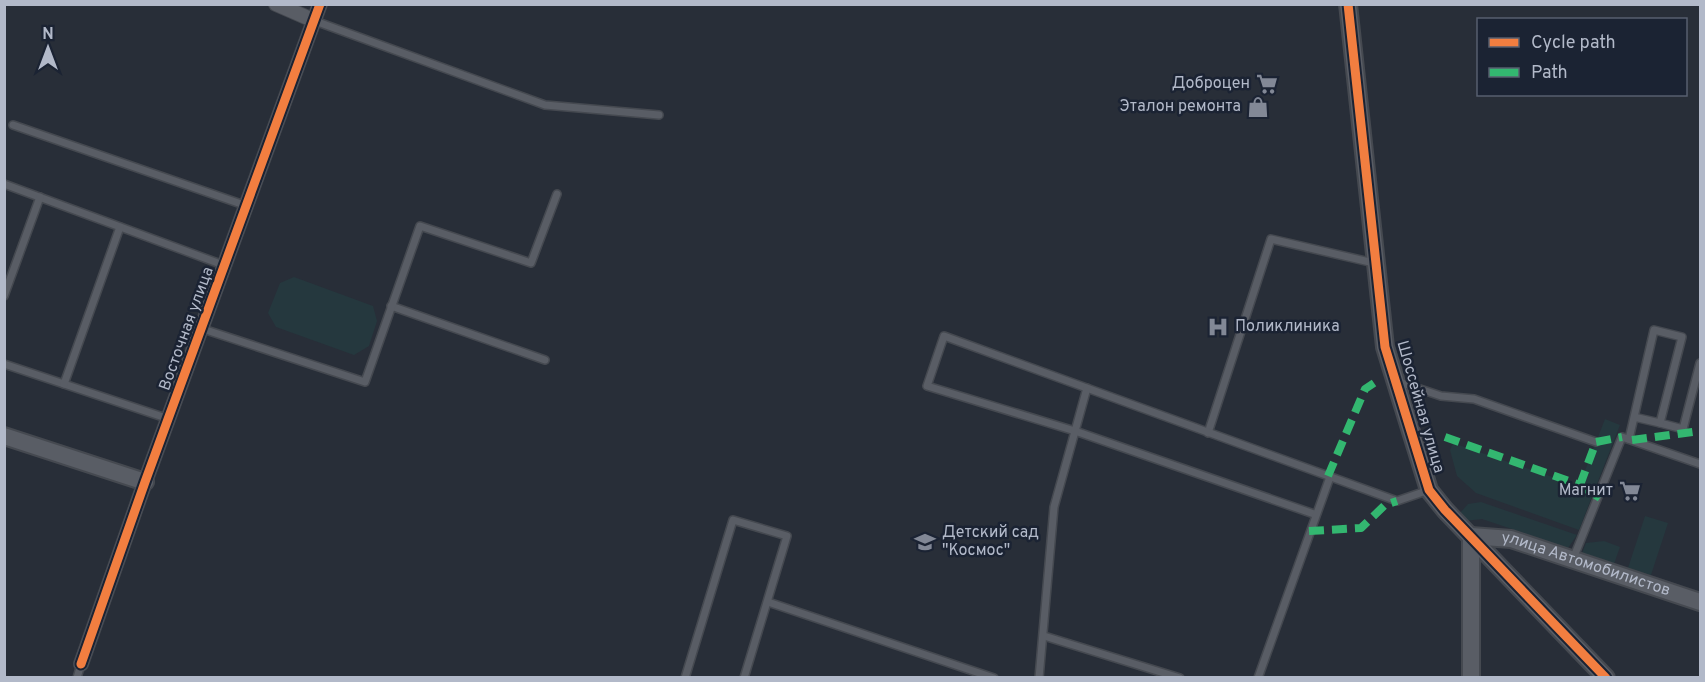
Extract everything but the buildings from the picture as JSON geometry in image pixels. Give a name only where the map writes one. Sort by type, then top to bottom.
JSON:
[{"type":"street","points":[[276,4],[315,21]]},
{"type":"street","name":"Восточная улица","points":[[79,671],[145,482],[203,329],[320,4]]},
{"type":"street","name":"Шоссейная улица","points":[[1348,4],[1374,263],[1385,347],[1429,490],[1606,678]]},
{"type":"street","points":[[4,436],[145,482]]},
{"type":"street","points":[[1471,536],[1471,678]]},
{"type":"street","name":"улица Автомобилистов","points":[[1471,536],[1511,539],[1701,602]]},
{"type":"lane","points":[[315,21],[546,105],[659,115]]},
{"type":"lane","points":[[13,125],[248,206]]},
{"type":"lane","points":[[4,184],[226,266]]},
{"type":"lane","points":[[203,329],[364,382],[420,226],[531,263],[557,194]]},
{"type":"lane","points":[[4,296],[40,197]]},
{"type":"lane","points":[[64,384],[120,227]]},
{"type":"lane","points":[[1208,433],[1271,239],[1374,263]]},
{"type":"lane","points":[[392,306],[545,360]]},
{"type":"lane","points":[[1629,439],[1654,330],[1682,337],[1660,423]]},
{"type":"lane","points":[[1314,514],[1075,431],[927,386],[944,336],[1397,501],[1429,490]]},
{"type":"lane","points":[[1634,417],[1683,429],[1701,363]]},
{"type":"lane","points":[[4,364],[169,419]]},
{"type":"lane","points":[[1394,380],[1441,396],[1474,399],[1596,442]]},
{"type":"lane","points":[[1039,678],[1054,507],[1087,388]]},
{"type":"lane","points":[[1573,559],[1622,437],[1701,464]]},
{"type":"lane","points":[[1258,678],[1314,514],[1330,477]]},
{"type":"lane","points":[[685,678],[733,520],[787,536],[744,678]]},
{"type":"lane","points":[[768,602],[994,678]]},
{"type":"lane","points":[[1044,636],[1180,678]]},
{"type":"shaded area","points":[[294,277],[373,306],[377,321],[369,346],[354,355],[276,327],[268,313],[280,283]]},
{"type":"shaded area","points":[[1605,419],[1620,425],[1579,530],[1476,493],[1457,476],[1450,450],[1453,443],[1579,486]]},
{"type":"shaded area","points":[[1481,502],[1577,535],[1568,548],[1482,519],[1465,521],[1459,514],[1468,504]]},
{"type":"shaded area","points":[[1645,516],[1668,523],[1651,575],[1628,568]]},
{"type":"shaded area","points":[[1604,541],[1620,547],[1614,564],[1582,553],[1586,543]]},
{"type":"marked path","points":[[1328,476],[1365,389],[1374,383]]},
{"type":"marked path","points":[[1632,440],[1700,431]]},
{"type":"marked path","points":[[1445,437],[1580,485],[1600,498]]},
{"type":"marked path","points":[[1580,485],[1596,442],[1622,437]]},
{"type":"marked path","points":[[1309,531],[1361,528],[1385,505],[1397,501]]},
{"type":"cycle path","points":[[81,664],[320,4]]},
{"type":"cycle path","points":[[1348,4],[1385,347],[1429,490],[1445,510],[1606,678]]},
{"type":"place","name":"Доброцен","points":[[1267,84]]},
{"type":"place","name":"Эталон ремонта","points":[[1258,107]]},
{"type":"place","name":"Поликлиника","points":[[1218,327]]},
{"type":"place","name":"Магнит","points":[[1630,491]]},
{"type":"place","name":"Детский сад \"Космос\"","points":[[925,542]]}]
